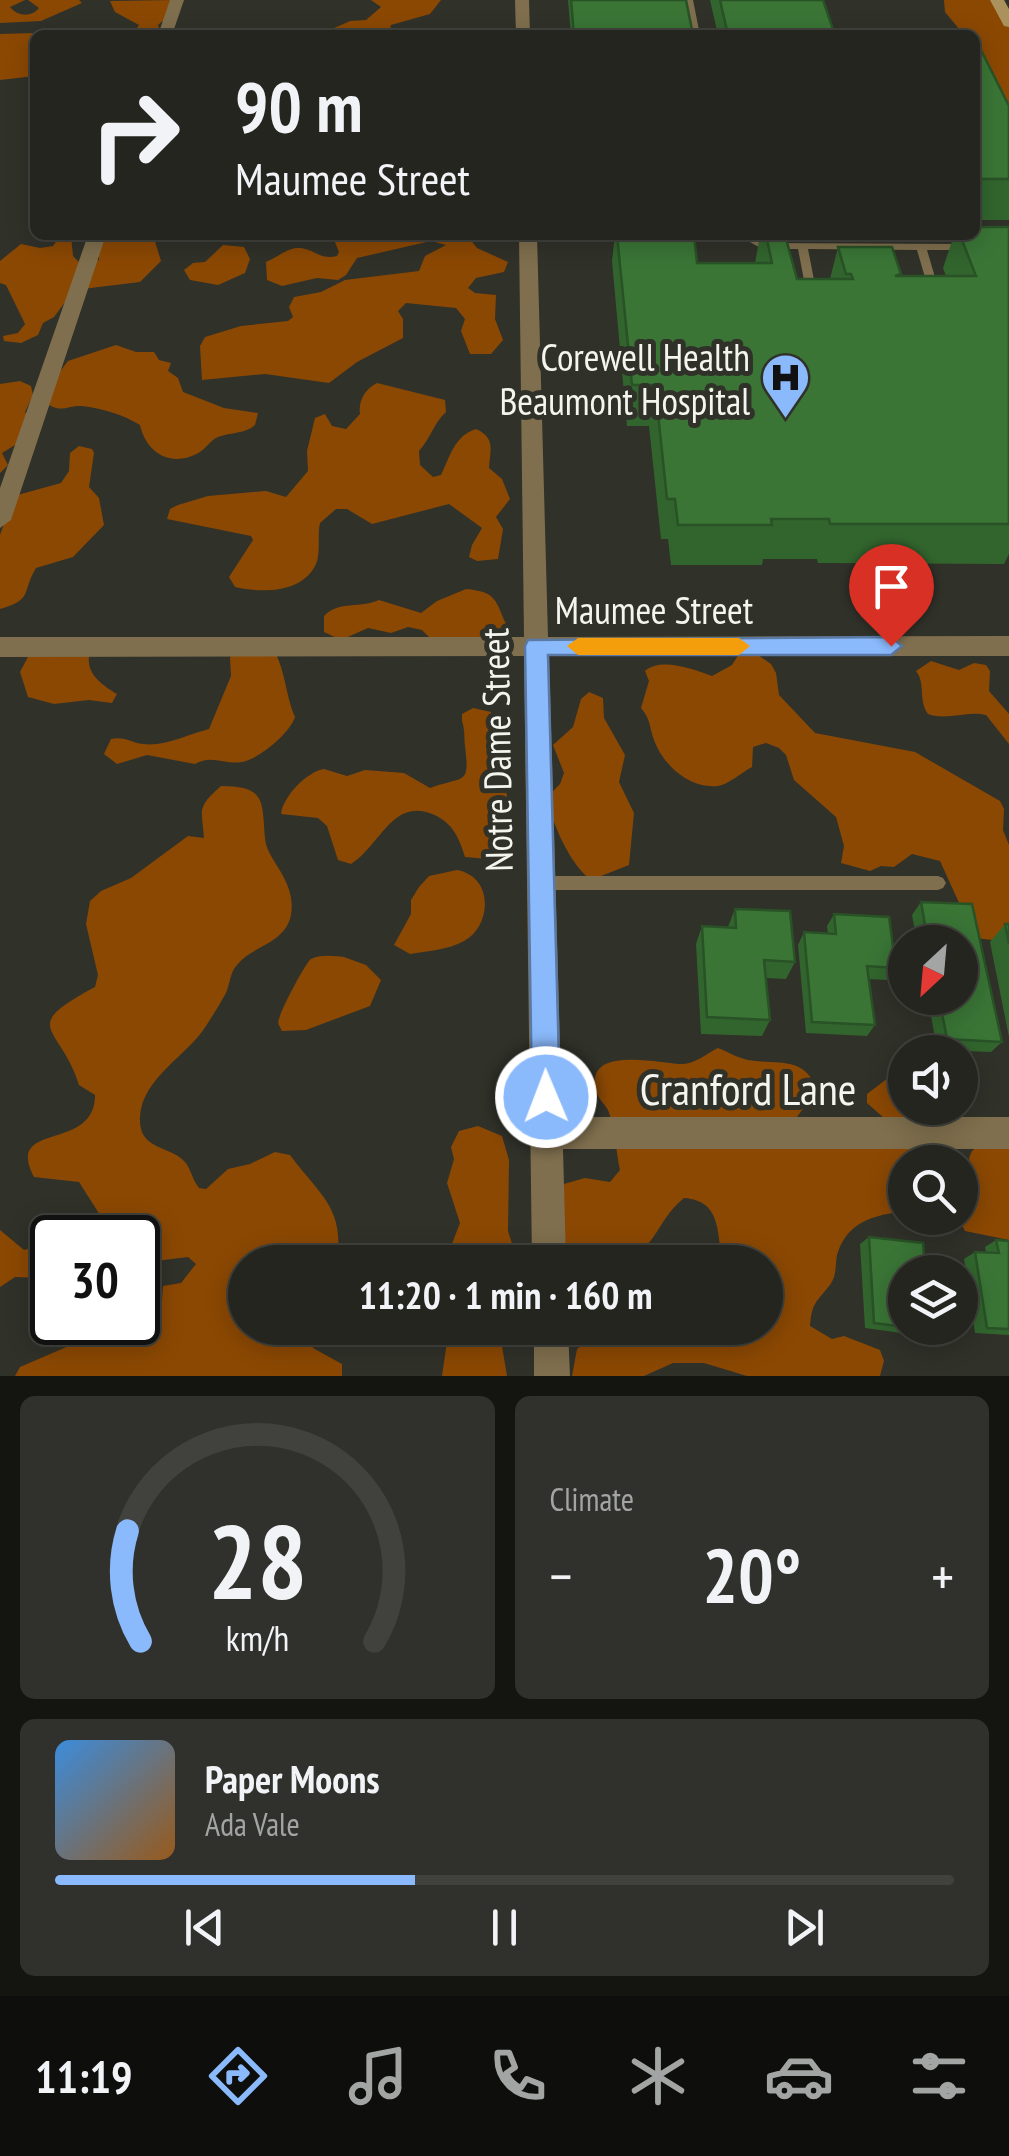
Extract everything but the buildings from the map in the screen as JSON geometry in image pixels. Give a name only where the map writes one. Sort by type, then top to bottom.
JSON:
[{"type":"street","points":[[168,30],[177,0]]},
{"type":"street","points":[[522,0],[523,30]]},
{"type":"street","points":[[996,0],[1009,23]]},
{"type":"street","points":[[0,520],[95,240]]},
{"type":"street","name":"Notre Dame Street","points":[[528,240],[550,1245]]},
{"type":"street","name":"Maumee Street","points":[[0,647],[1009,646]]},
{"type":"street","name":"Cranford Lane","points":[[547,1132],[1009,1133]]},
{"type":"street","points":[[551,1345],[552,1376]]},
{"type":"lane","points":[[689,0],[695,30]]},
{"type":"lane","points":[[752,240],[762,246],[911,243],[974,247]]},
{"type":"lane","points":[[911,243],[932,284],[931,293],[919,302]]},
{"type":"lane","points":[[802,246],[809,280],[817,296],[832,303]]},
{"type":"lane","points":[[541,883],[938,883]]},
{"type":"shaded area","points":[[0,0],[25,0],[10,7],[24,15],[39,8],[28,0],[82,3],[41,21],[0,23]]},
{"type":"shaded area","points":[[173,0],[166,18],[158,25],[160,30],[136,30],[139,25],[115,12],[110,1]]},
{"type":"shaded area","points":[[371,0],[441,0],[430,14],[391,25],[390,30],[329,30],[350,21],[366,20],[381,7]]},
{"type":"shaded area","points":[[944,0],[1004,0],[1009,14],[1009,123],[980,74],[980,30],[960,30],[945,12]]},
{"type":"shaded area","points":[[30,33],[30,77],[0,80],[0,34]]},
{"type":"shaded area","points":[[57,240],[71,240],[73,256],[79,262],[99,260],[98,240],[155,240],[161,261],[140,282],[74,290],[54,317],[43,323],[38,335],[21,343],[4,341],[3,336],[18,333],[25,324],[6,285],[0,283],[0,261],[21,244],[53,246]]},
{"type":"shaded area","points":[[334,240],[471,240],[477,248],[508,262],[504,272],[476,278],[468,288],[475,293],[496,295],[495,319],[503,340],[491,354],[470,354],[461,331],[465,319],[456,308],[406,303],[398,311],[403,319],[403,338],[357,362],[329,383],[265,374],[202,380],[200,346],[205,337],[241,326],[288,321],[293,317],[289,307],[294,297],[321,292],[345,280],[419,271],[425,256],[446,245],[431,241],[357,258],[338,280],[317,278],[282,286],[267,280],[266,262],[289,250],[303,248],[326,257],[337,256]]},
{"type":"shaded area","points":[[223,245],[244,247],[250,259],[245,273],[218,285],[190,280],[184,270],[193,263],[205,262]]},
{"type":"shaded area","points":[[116,345],[136,352],[154,352],[159,360],[171,363],[168,371],[178,378],[183,392],[224,408],[258,413],[255,425],[218,437],[200,452],[180,459],[154,450],[140,425],[127,418],[89,407],[49,405],[52,382],[68,361]]},
{"type":"shaded area","points":[[20,381],[31,386],[33,395],[25,412],[31,423],[28,437],[2,453],[8,465],[0,473],[0,384]]},
{"type":"shaded area","points":[[377,383],[445,400],[446,412],[419,451],[420,465],[433,477],[441,475],[454,448],[469,432],[476,429],[487,436],[489,468],[502,479],[510,499],[496,517],[503,529],[498,559],[477,561],[469,557],[482,528],[449,504],[372,524],[347,509],[336,509],[320,523],[317,559],[310,574],[280,589],[245,589],[235,587],[229,577],[253,540],[251,536],[167,519],[170,509],[208,496],[266,491],[286,497],[308,471],[307,451],[315,418],[325,414],[332,426],[346,429],[360,414],[366,392]]},
{"type":"shaded area","points":[[79,446],[94,453],[89,487],[99,498],[104,525],[73,557],[36,568],[22,598],[0,609],[0,535],[14,496],[61,483],[69,471],[70,453]]},
{"type":"shaded area","points":[[466,589],[484,592],[494,599],[506,624],[485,641],[440,648],[422,630],[408,627],[391,633],[368,628],[341,640],[324,632],[324,616],[343,606],[379,600],[421,613],[437,601]]},
{"type":"shaded area","points":[[236,645],[274,650],[278,658],[295,717],[273,744],[257,756],[236,763],[207,760],[195,764],[147,755],[117,764],[104,754],[111,739],[159,744],[209,729],[231,676],[230,658]]},
{"type":"shaded area","points":[[90,651],[92,672],[117,694],[112,703],[89,700],[54,704],[28,697],[20,672],[30,653]]},
{"type":"shaded area","points":[[739,654],[758,655],[771,664],[779,695],[815,733],[915,752],[1000,801],[1009,845],[1009,942],[978,938],[978,925],[969,925],[940,861],[912,854],[894,867],[881,866],[870,871],[841,863],[844,846],[836,817],[794,780],[786,755],[779,748],[766,743],[753,747],[752,767],[718,786],[686,779],[669,765],[641,708],[649,681],[645,671],[668,665],[712,676],[732,665]]},
{"type":"shaded area","points":[[931,661],[959,670],[974,663],[986,665],[990,671],[989,691],[1009,714],[1009,744],[986,715],[928,714],[916,671]]},
{"type":"shaded area","points":[[589,692],[603,698],[604,718],[625,755],[619,782],[634,813],[629,865],[591,880],[563,842],[547,797],[560,784],[564,773],[553,745],[573,727],[581,699]]},
{"type":"shaded area","points":[[473,708],[491,712],[490,760],[502,779],[513,815],[505,846],[489,859],[465,857],[450,826],[439,817],[418,811],[396,818],[351,864],[338,860],[327,826],[318,818],[281,814],[296,786],[324,769],[347,776],[365,770],[404,773],[430,788],[462,778],[466,768],[462,714]]},
{"type":"shaded area","points":[[221,786],[246,789],[259,798],[267,846],[290,891],[291,915],[282,932],[235,968],[226,993],[206,1026],[148,1091],[140,1117],[141,1128],[150,1142],[185,1162],[199,1188],[206,1189],[228,1169],[275,1152],[290,1155],[327,1202],[337,1227],[338,1245],[228,1245],[228,1345],[312,1345],[342,1364],[342,1376],[15,1376],[20,1367],[71,1345],[160,1345],[163,1286],[181,1283],[196,1264],[188,1257],[160,1260],[160,1215],[100,1215],[79,1182],[34,1177],[28,1159],[31,1148],[40,1141],[81,1124],[91,1113],[95,1095],[79,1085],[51,1029],[57,1011],[95,987],[98,975],[86,924],[90,901],[101,891],[131,878],[188,836],[204,838],[202,809]]},
{"type":"shaded area","points":[[457,870],[469,874],[483,892],[484,914],[473,934],[451,946],[410,954],[394,945],[411,914],[411,900],[419,887],[429,876]]},
{"type":"shaded area","points":[[319,956],[344,957],[366,965],[381,980],[370,1006],[306,1030],[282,1031],[278,1022],[282,1011],[308,962]]},
{"type":"shaded area","points":[[718,1048],[744,1059],[797,1066],[812,1079],[817,1090],[791,1125],[922,1145],[888,1145],[888,1214],[864,1222],[848,1234],[837,1255],[833,1279],[812,1312],[810,1326],[832,1339],[844,1336],[880,1350],[884,1361],[880,1376],[747,1376],[704,1363],[673,1363],[644,1376],[572,1376],[577,1349],[582,1345],[783,1345],[783,1245],[720,1245],[712,1212],[697,1200],[684,1198],[647,1245],[561,1244],[564,1184],[585,1178],[610,1182],[620,1170],[610,1117],[596,1090],[595,1076],[613,1062],[687,1064]]},
{"type":"shaded area","points":[[888,1078],[888,1119],[867,1103],[867,1094]]},
{"type":"shaded area","points":[[478,1126],[502,1136],[509,1160],[508,1231],[513,1245],[452,1245],[460,1223],[447,1183],[454,1159],[451,1147],[459,1131]]},
{"type":"shaded area","points":[[1009,1135],[1009,1240],[978,1234],[978,1146]]},
{"type":"shaded area","points":[[0,1230],[24,1250],[30,1248],[30,1278],[15,1277],[0,1287]]},
{"type":"shaded area","points":[[447,1345],[502,1345],[507,1376],[442,1376]]},
{"type":"slow traffic","points":[[578,646],[739,646]]},
{"type":"place","name":"Corewell Health Beaumont Hospital","points":[[785,420]]},
{"type":"route","points":[[546,1097],[536,646],[891,646]]}]
